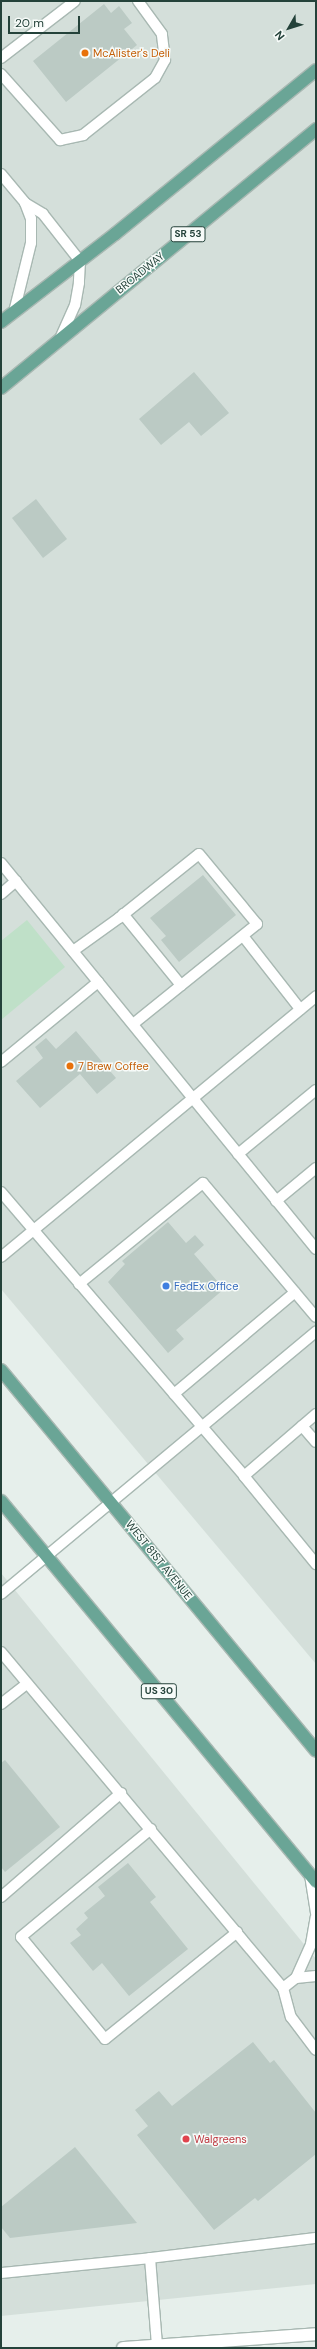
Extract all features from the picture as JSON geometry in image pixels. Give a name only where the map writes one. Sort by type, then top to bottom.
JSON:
[{"type":"main road","points":[[1,322],[80,262],[316,70]]},
{"type":"main road","name":"BROADWAY","points":[[1,388],[316,129]]},
{"type":"main road","name":"WEST 81ST AVENUE","points":[[1,1370],[111,1501],[316,1751]]},
{"type":"main road","name":"US 30","points":[[1,1501],[313,1878]]},
{"type":"street","points":[[123,2348],[316,2334]]},
{"type":"lane","points":[[1,58],[75,1]]},
{"type":"lane","points":[[1,74],[60,140],[83,135],[155,78],[165,60],[162,34],[138,1]]},
{"type":"lane","points":[[1,174],[25,203],[43,214],[80,262],[80,283],[75,305],[60,339]]},
{"type":"lane","points":[[14,312],[31,243],[31,219],[25,203]]},
{"type":"lane","points":[[73,951],[123,914],[198,854],[257,924],[133,1024]]},
{"type":"lane","points":[[1,863],[315,1247]]},
{"type":"lane","points":[[1,894],[16,881]]},
{"type":"lane","points":[[123,914],[181,985]]},
{"type":"lane","points":[[243,936],[300,1009]]},
{"type":"lane","points":[[1,1062],[98,982]]},
{"type":"lane","points":[[1,1257],[32,1229],[316,996]]},
{"type":"lane","points":[[238,1154],[316,1090]]},
{"type":"lane","points":[[276,1201],[316,1168]]},
{"type":"lane","points":[[79,1284],[203,1183],[316,1317]]},
{"type":"lane","points":[[1,1192],[244,1476],[316,1564]]},
{"type":"lane","points":[[174,1394],[296,1292]]},
{"type":"lane","points":[[1,1594],[316,1332]]},
{"type":"lane","points":[[244,1476],[316,1414]]},
{"type":"lane","points":[[302,1426],[316,1442]]},
{"type":"lane","points":[[1,1652],[121,1793],[283,1988],[291,2017],[316,2050]]},
{"type":"lane","points":[[1,1704],[27,1684]]},
{"type":"lane","points":[[1,1897],[121,1793]]},
{"type":"lane","points":[[151,1829],[21,1937],[105,2039],[237,1932]]},
{"type":"lane","points":[[313,1878],[316,1914]]},
{"type":"lane","points":[[283,1988],[296,1978],[311,1944],[316,1917]]},
{"type":"lane","points":[[296,1978],[316,1976]]},
{"type":"lane","points":[[1,2273],[150,2258],[316,2238]]},
{"type":"lane","points":[[150,2258],[157,2345]]},
{"type":"shaded area","points":[[1,1],[316,1],[316,1664],[1,1289]]},
{"type":"shaded area","points":[[1,1573],[316,1959],[316,2284],[1,2316]]},
{"type":"green space","points":[[27,920],[65,967],[1,1020],[1,941]]},
{"type":"building","name":"McAlister's Deli","points":[[104,4],[111,13],[119,6],[132,23],[124,29],[137,45],[66,102],[33,61]]},
{"type":"building","points":[[194,372],[229,413],[201,436],[189,422],[161,445],[139,419]]},
{"type":"building","points":[[36,499],[67,539],[43,558],[12,518]]},
{"type":"building","points":[[203,875],[236,915],[179,962],[161,940],[166,936],[150,918]]},
{"type":"building","name":"7 Brew Coffee","points":[[76,1031],[116,1078],[97,1094],[80,1074],[40,1108],[16,1081],[43,1058],[35,1047],[46,1038],[56,1049]]},
{"type":"building","name":"FedEx Office","points":[[168,1222],[186,1243],[195,1235],[204,1245],[194,1254],[224,1289],[176,1330],[184,1339],[168,1353],[108,1282],[125,1264],[122,1261]]},
{"type":"building","points":[[5,1760],[60,1827],[5,1872],[1,1867],[1,1763]]},
{"type":"building","points":[[128,1863],[156,1897],[150,1902],[188,1949],[129,1996],[102,1963],[93,1971],[70,1943],[81,1935],[76,1929],[88,1918],[84,1913],[105,1896],[98,1887]]},
{"type":"building","name":"Walgreens","points":[[253,2042],[270,2063],[274,2060],[316,2113],[316,2154],[258,2201],[255,2198],[214,2230],[137,2135],[148,2126],[135,2110],[159,2091],[172,2106]]},
{"type":"building","points":[[75,2147],[137,2223],[10,2238],[1,2227],[1,2207]]},
{"type":"place","name":"McAlister's Deli","points":[[85,53]]},
{"type":"place","name":"7 Brew Coffee","points":[[70,1066]]},
{"type":"place","name":"FedEx Office","points":[[166,1286]]},
{"type":"place","name":"Walgreens","points":[[186,2139]]}]
